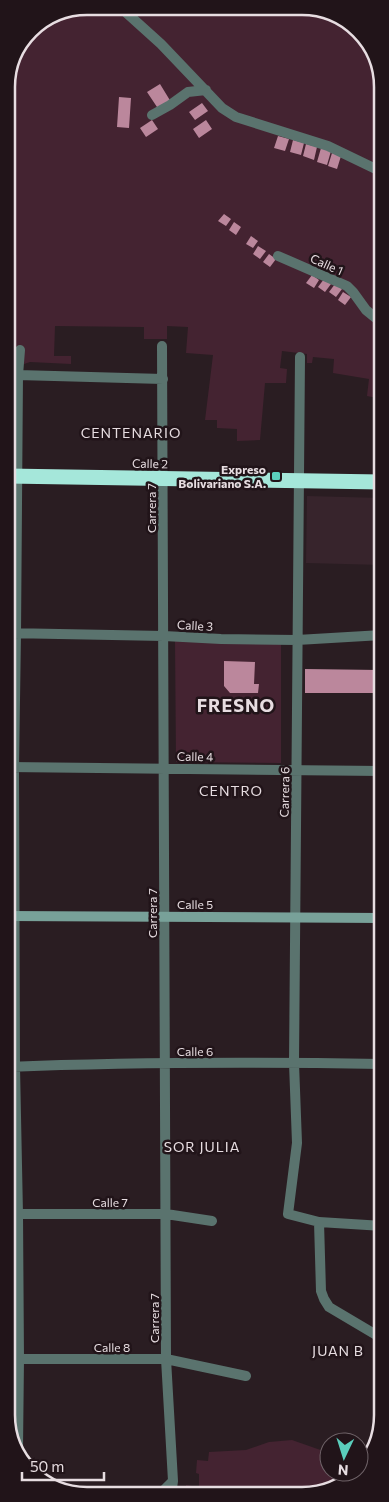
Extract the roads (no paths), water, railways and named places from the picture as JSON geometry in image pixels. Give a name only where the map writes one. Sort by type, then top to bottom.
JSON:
[{"type":"highway","name":"Calle 2","points":[[15,476],[374,482]]},
{"type":"street","points":[[129,15],[161,44],[222,108],[236,117],[328,146],[374,168]]},
{"type":"street","points":[[152,115],[188,92],[206,90]]},
{"type":"street","name":"Calle 1","points":[[278,256],[346,286],[374,316]]},
{"type":"street","name":"Carrera 7","points":[[162,346],[166,1359],[172,1487]]},
{"type":"street","points":[[15,426],[20,350]]},
{"type":"street","name":"Carrera 6","points":[[300,357],[294,1063],[297,1143],[288,1214],[319,1222]]},
{"type":"street","points":[[18,375],[163,379]]},
{"type":"street","name":"Calle 3","points":[[15,634],[298,640],[374,635]]},
{"type":"street","name":"Calle 4","points":[[15,767],[374,770]]},
{"type":"street","name":"Calle 5","points":[[15,916],[374,918]]},
{"type":"street","name":"Calle 6","points":[[15,1067],[165,1064],[374,1064]]},
{"type":"street","points":[[15,1151],[18,1214],[19,1356],[16,1422]]},
{"type":"street","name":"Calle 7","points":[[18,1214],[166,1214],[212,1221]]},
{"type":"street","points":[[374,1225],[319,1222],[321,1290],[324,1299],[329,1307],[374,1334]]},
{"type":"street","name":"Calle 8","points":[[15,1355],[19,1356]]},
{"type":"street","name":"Calle 8","points":[[15,1357],[166,1359],[246,1376]]},
{"type":"street","points":[[167,1487],[173,1481]]},
{"type":"place","name":"Expreso Bolivariano S.A.","points":[[276,476]]},
{"type":"district","name":"CENTENARIO","points":[[131,432]]},
{"type":"district","name":"FRESNO","points":[[236,705]]},
{"type":"district","name":"CENTRO","points":[[231,790]]},
{"type":"district","name":"SOR JULIA","points":[[202,1146]]},
{"type":"district","name":"JUAN B","points":[[338,1350]]}]
